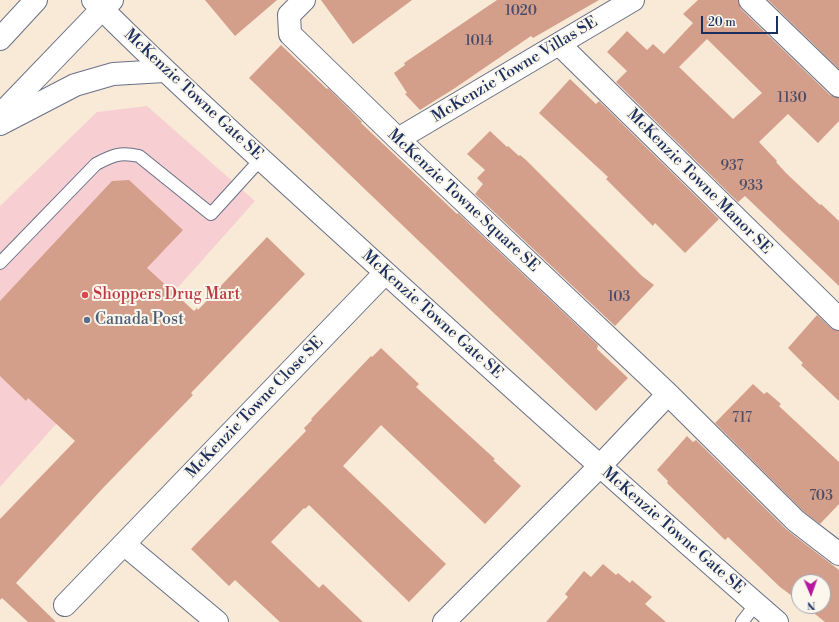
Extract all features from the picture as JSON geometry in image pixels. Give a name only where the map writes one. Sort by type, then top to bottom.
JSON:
[{"type":"street","points":[[0,39],[36,0]]},
{"type":"street","name":"McKenzie Towne Square SE","points":[[304,0],[289,15],[290,34],[398,140],[668,394],[796,521],[839,554]]},
{"type":"street","name":"McKenzie Towne Villas SE","points":[[398,140],[634,0]]},
{"type":"street","points":[[750,0],[839,86]]},
{"type":"street","points":[[0,115],[102,3]]},
{"type":"street","name":"McKenzie Towne Gate SE","points":[[102,3],[164,70],[385,273],[599,467],[777,622]]},
{"type":"street","name":"McKenzie Towne Manor SE","points":[[559,44],[839,319]]},
{"type":"street","points":[[0,124],[74,85],[113,74],[164,70]]},
{"type":"street","name":"McKenzie Towne Close SE","points":[[65,605],[385,273]]},
{"type":"street","points":[[444,622],[599,467],[668,394]]},
{"type":"street","points":[[124,544],[217,622]]},
{"type":"lane","points":[[0,263],[96,164],[113,155],[127,154],[139,156],[211,214],[261,159]]},
{"type":"lane","points":[[742,622],[756,604]]},
{"type":"shaded area","points":[[147,106],[255,201],[0,487],[0,206],[97,112]]},
{"type":"building","points":[[205,0],[277,0],[235,36]]},
{"type":"building","points":[[321,0],[412,0],[353,44]]},
{"type":"building","points":[[497,0],[599,0],[533,38],[531,36],[420,110],[405,94],[407,93],[394,73],[405,65],[404,63]]},
{"type":"building","points":[[698,0],[738,0],[741,9],[830,95],[839,98],[839,121],[818,143],[788,114],[759,142],[786,173],[839,221],[839,286],[745,196],[738,202],[616,82],[627,71],[607,52],[627,31],[647,50],[653,44],[664,54],[693,23],[683,14]],"holes":[[[707,39],[762,93],[733,119],[679,67]]]},
{"type":"building","points":[[768,0],[839,0],[839,69]]},
{"type":"building","points":[[281,45],[327,89],[328,88],[362,122],[361,123],[457,214],[458,213],[598,345],[597,349],[628,378],[596,411],[249,78]]},
{"type":"building","points":[[570,79],[596,104],[599,101],[719,219],[685,253],[655,223],[653,226],[606,179],[608,177],[539,113]]},
{"type":"building","points":[[490,131],[507,147],[508,146],[526,160],[642,276],[654,285],[615,326],[475,194],[483,184],[477,178],[485,170],[467,154]]},
{"type":"building","points":[[129,180],[183,230],[147,268],[194,311],[197,308],[198,310],[267,237],[305,274],[191,393],[193,395],[103,488],[16,583],[56,622],[28,622],[2,598],[0,600],[0,519],[75,441],[28,398],[26,401],[0,376],[0,301],[112,181]]},
{"type":"building","points":[[817,315],[831,328],[839,331],[839,401],[801,365],[803,363],[788,348]]},
{"type":"building","points":[[381,348],[419,384],[416,387],[495,459],[493,460],[521,486],[485,524],[381,425],[343,466],[446,564],[409,602],[309,505],[305,509],[304,508],[271,542],[319,588],[323,584],[363,622],[280,622],[235,580],[229,586],[191,549],[306,431],[304,428],[312,420],[311,419],[371,356],[372,357]]},
{"type":"building","points":[[753,384],[764,394],[767,392],[781,404],[779,406],[839,462],[839,504],[820,524],[804,512],[715,423]]},
{"type":"building","points":[[687,436],[693,442],[696,440],[787,530],[839,570],[839,622],[825,622],[815,614],[831,614],[831,574],[791,574],[791,595],[780,587],[728,537],[725,540],[667,483],[668,481],[657,470]]},
{"type":"building","points":[[603,564],[616,575],[618,573],[630,583],[632,580],[652,597],[645,604],[666,622],[546,622],[568,597],[565,594],[584,571],[591,577]]},
{"type":"place","name":"Shoppers Drug Mart","points":[[85,295]]},
{"type":"place","name":"Canada Post","points":[[87,320]]}]
